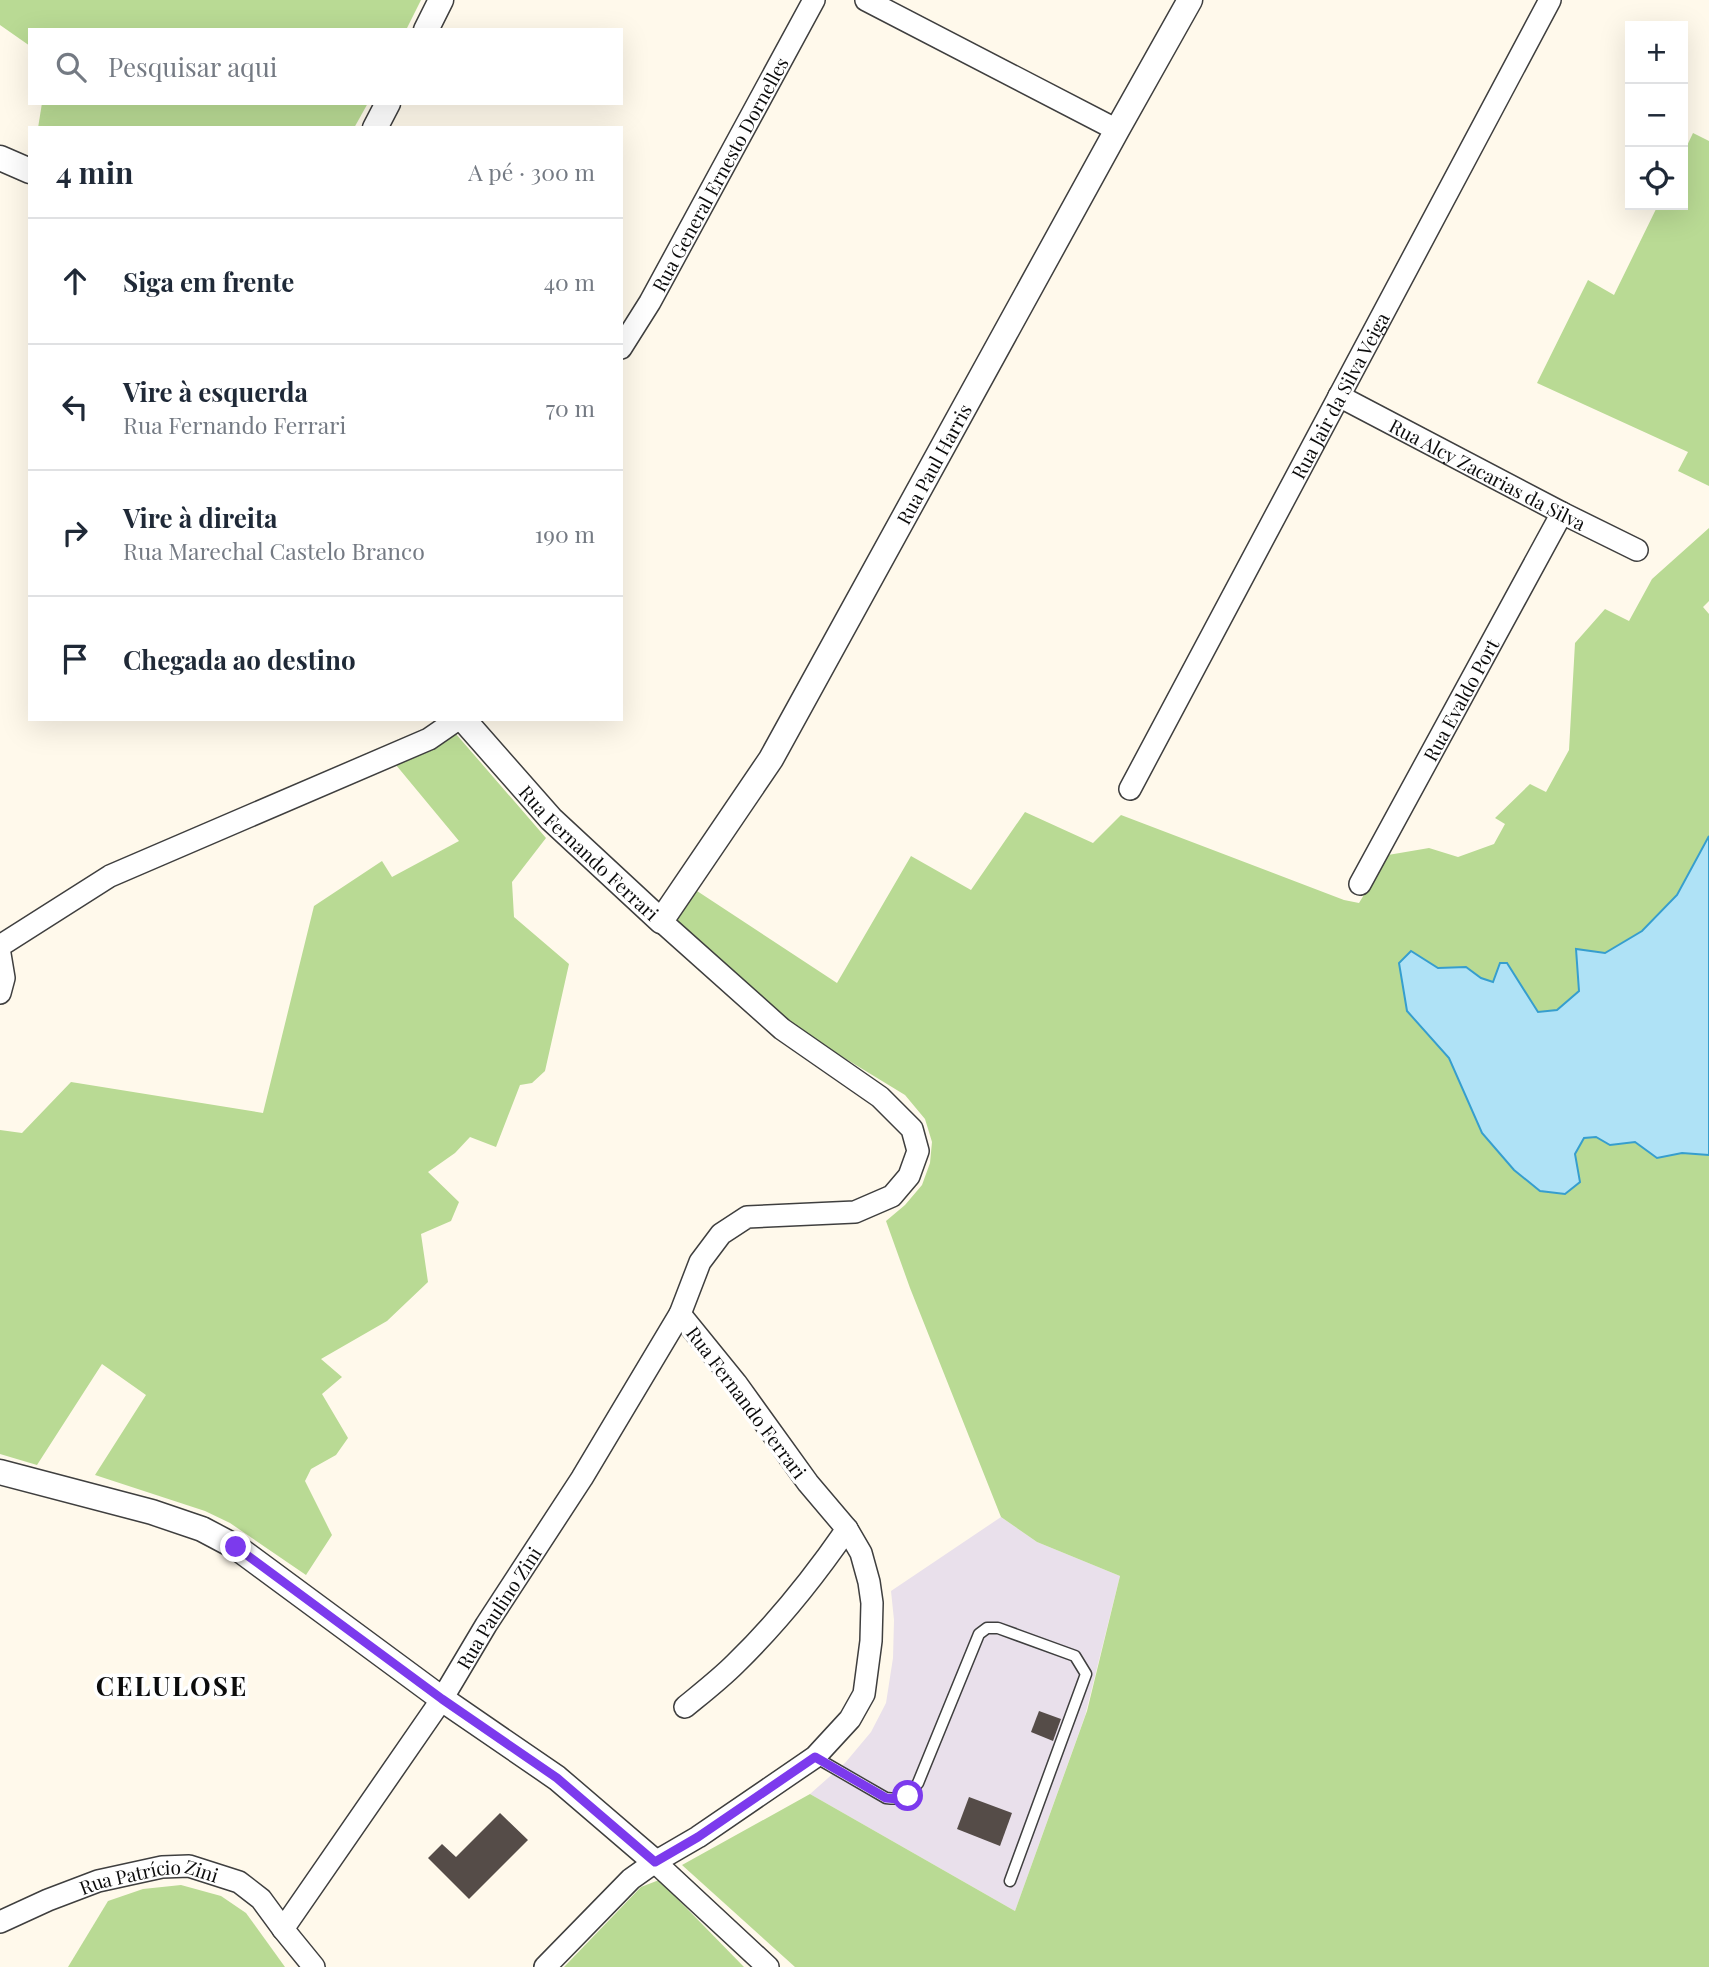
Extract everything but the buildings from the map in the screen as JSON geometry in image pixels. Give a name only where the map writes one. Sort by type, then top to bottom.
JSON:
[{"type":"street","points":[[427,28],[441,0]]},
{"type":"street","name":"Rua General Ernesto Dornelles","points":[[623,345],[650,302],[814,0]]},
{"type":"street","points":[[866,0],[1116,130]]},
{"type":"street","name":"Rua Paul Harris","points":[[661,921],[771,759],[1190,0]]},
{"type":"street","name":"Rua Jair da Silva Veiga","points":[[1130,789],[1550,0]]},
{"type":"street","points":[[376,126],[387,105]]},
{"type":"street","points":[[0,158],[28,169]]},
{"type":"street","name":"Rua Alcy Zacarias da Silva","points":[[1339,397],[1637,551]]},
{"type":"street","name":"Rua Evaldo Port","points":[[1360,884],[1562,513]]},
{"type":"street","points":[[0,946],[110,876],[429,739],[458,721]]},
{"type":"street","name":"Rua Fernando Ferrari","points":[[463,721],[551,819],[661,921],[782,1029],[880,1097],[912,1129],[918,1151],[909,1176],[892,1196],[855,1212],[747,1217],[721,1234],[700,1262],[680,1314],[736,1383],[808,1483],[847,1529],[861,1553],[872,1602],[869,1672],[864,1694],[850,1719],[815,1757],[631,1879],[545,1967]]},
{"type":"street","points":[[0,954],[4,978],[0,993]]},
{"type":"street","name":"Rua Paulino Zini","points":[[283,1929],[442,1699],[486,1625],[582,1478],[680,1314]]},
{"type":"street","points":[[0,1472],[152,1512],[202,1529],[236,1547],[442,1699],[557,1778],[655,1862],[768,1967]]},
{"type":"street","points":[[685,1707],[733,1666],[764,1633],[821,1567],[847,1529]]},
{"type":"street","name":"Rua Patrício Zini","points":[[0,1922],[98,1881],[162,1867],[189,1866],[239,1882],[261,1899],[314,1967]]},
{"type":"lane","points":[[815,1757],[886,1798],[899,1799],[908,1796],[918,1783],[979,1634],[987,1628],[998,1628],[1075,1656],[1086,1674],[1010,1881]]},
{"type":"shaded area","points":[[1001,1517],[1037,1542],[1120,1576],[1085,1716],[1015,1911],[810,1794],[845,1763],[871,1732],[886,1703],[893,1658],[894,1620],[891,1591]]},
{"type":"green space","points":[[0,0],[421,0],[407,28],[28,28],[28,45],[0,25]]},
{"type":"green space","points":[[42,105],[367,105],[355,126],[38,126]]},
{"type":"green space","points":[[1693,133],[1709,141],[1709,486],[1678,471],[1688,452],[1537,383],[1588,280],[1614,295],[1656,210],[1688,210],[1688,144]]},
{"type":"green space","points":[[1709,528],[1709,601],[1703,607],[1709,614],[1709,836],[1677,895],[1642,931],[1605,953],[1579,991],[1557,1010],[1538,1012],[1507,963],[1500,964],[1494,982],[1481,978],[1466,967],[1438,968],[1411,951],[1407,1012],[1449,1058],[1482,1133],[1575,1154],[1584,1138],[1596,1137],[1610,1145],[1635,1142],[1657,1158],[1682,1153],[1709,1155],[1709,1967],[795,1967],[682,1865],[810,1794],[1015,1911],[1087,1711],[1120,1576],[1037,1542],[1001,1517],[886,1221],[905,1205],[922,1185],[930,1163],[932,1142],[925,1119],[905,1095],[787,1023],[671,922],[694,889],[837,983],[911,856],[971,890],[1025,812],[1093,843],[1121,815],[1344,900],[1359,903],[1388,855],[1429,848],[1458,857],[1494,844],[1505,824],[1495,818],[1530,784],[1546,792],[1569,750],[1575,643],[1605,609],[1629,621],[1652,579]]},
{"type":"green space","points":[[456,734],[546,838],[512,882],[514,917],[569,964],[545,1071],[532,1083],[520,1085],[496,1147],[470,1137],[455,1153],[428,1172],[459,1202],[451,1221],[421,1234],[428,1282],[387,1321],[321,1359],[342,1377],[322,1394],[348,1438],[336,1455],[311,1469],[305,1481],[332,1535],[306,1575],[230,1523],[205,1511],[95,1475],[146,1395],[102,1364],[37,1465],[0,1454],[0,1130],[22,1133],[71,1082],[263,1113],[314,906],[382,861],[392,877],[459,841],[396,765],[435,749]]},
{"type":"green space","points":[[659,1880],[744,1967],[564,1967],[641,1887]]},
{"type":"green space","points":[[181,1885],[221,1896],[246,1913],[285,1967],[68,1967],[108,1901],[143,1889]]},
{"type":"water","points":[[1709,836],[1709,1155],[1682,1153],[1657,1158],[1635,1142],[1610,1145],[1596,1137],[1584,1138],[1575,1154],[1580,1182],[1565,1194],[1540,1191],[1514,1170],[1482,1133],[1449,1058],[1407,1011],[1399,963],[1411,951],[1438,968],[1466,967],[1481,978],[1493,982],[1500,963],[1507,963],[1538,1012],[1557,1010],[1579,991],[1576,949],[1605,953],[1642,931],[1677,895]]},
{"type":"district","name":"CELULOSE","points":[[172,1685]]},
{"type":"route","points":[[236,1547],[442,1699],[557,1778],[655,1862],[698,1837],[815,1757],[886,1798],[899,1799],[908,1796]]}]
